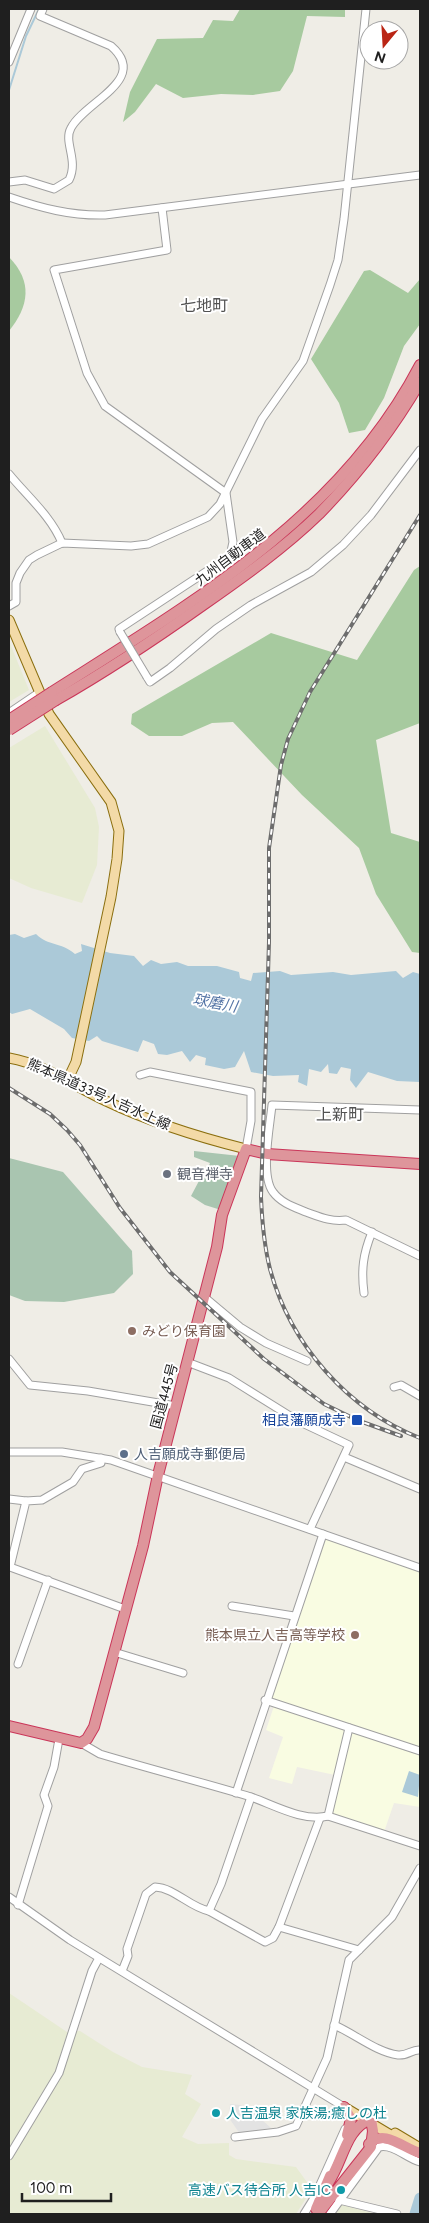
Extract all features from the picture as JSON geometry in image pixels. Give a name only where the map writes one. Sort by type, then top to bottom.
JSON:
[{"type":"highway","name":"九州自動車道","points":[[9,730],[54,696],[186,606],[278,538],[311,508],[353,462],[376,433],[420,364]]},
{"type":"highway","name":"九州自動車道","points":[[9,720],[107,671],[244,576],[283,545],[318,514],[361,467],[404,408],[420,382]]},
{"type":"highway","points":[[246,1149],[267,1154],[420,1164]]},
{"type":"highway","name":"国道445号","points":[[82,1743],[87,1739],[94,1727],[109,1678],[124,1609],[142,1546],[158,1475],[217,1247],[222,1215],[246,1149]]},
{"type":"highway","points":[[9,1726],[58,1739],[82,1743]]},
{"type":"highway","points":[[314,2214],[351,2124],[350,2113],[344,2107]]},
{"type":"highway","points":[[318,2214],[368,2152],[372,2141],[370,2121],[354,2131],[336,2172],[328,2183]]},
{"type":"highway","points":[[354,2131],[367,2134],[372,2141]]},
{"type":"highway","points":[[372,2141],[388,2138],[420,2153]]},
{"type":"main road","points":[[9,620],[49,714],[63,737],[110,802],[118,831],[117,859],[111,897],[76,1062],[68,1079]]},
{"type":"main road","name":"熊本県道33号人吉水上線","points":[[9,1058],[34,1064],[68,1079],[124,1109],[192,1135],[246,1149]]},
{"type":"main road","points":[[344,2107],[420,2148]]},
{"type":"main road","points":[[370,2121],[420,2153]]},
{"type":"street","points":[[9,62],[31,9]]},
{"type":"street","points":[[9,182],[25,180],[54,189],[62,187],[70,180],[74,166],[69,139],[70,130],[87,108],[114,87],[123,67],[123,61],[118,52],[111,46],[40,16],[43,9]]},
{"type":"street","points":[[9,606],[16,602],[16,583],[24,566],[38,555],[62,543],[131,546],[148,544],[208,517],[220,504],[262,419],[303,360],[338,260],[366,9]]},
{"type":"street","points":[[9,197],[47,210],[87,216],[346,186],[420,175]]},
{"type":"street","points":[[162,208],[167,250],[54,270],[87,373],[105,406],[226,493],[233,542],[230,556],[119,629],[150,682],[251,604],[311,572],[343,545],[371,515],[420,450]]},
{"type":"street","points":[[9,474],[35,503],[58,534],[62,543]]},
{"type":"street","points":[[9,712],[40,692]]},
{"type":"street","points":[[140,1075],[150,1072],[251,1092],[251,1121],[246,1149]]},
{"type":"street","points":[[420,1110],[272,1105],[267,1154],[268,1184],[274,1194],[287,1204],[333,1222],[346,1220],[420,1256]]},
{"type":"street","points":[[364,1293],[361,1274],[363,1253],[372,1232]]},
{"type":"street","points":[[204,1296],[240,1328],[266,1343],[307,1361]]},
{"type":"street","points":[[9,1359],[30,1385],[88,1390],[176,1406]]},
{"type":"street","points":[[187,1362],[229,1378],[298,1421],[349,1446],[310,1529]]},
{"type":"street","points":[[394,1386],[401,1385],[420,1396]]},
{"type":"street","points":[[9,1452],[62,1452],[101,1458],[158,1475],[420,1568]]},
{"type":"street","points":[[9,1499],[42,1500],[73,1482],[82,1469],[100,1463],[101,1458]]},
{"type":"street","points":[[344,1458],[420,1489]]},
{"type":"street","points":[[26,1501],[10,1567],[124,1609]]},
{"type":"street","points":[[236,1793],[265,1700],[323,1534]]},
{"type":"street","points":[[18,1664],[48,1580]]},
{"type":"street","points":[[232,1606],[294,1616]]},
{"type":"street","points":[[114,1652],[183,1673]]},
{"type":"street","points":[[265,1700],[420,1751]]},
{"type":"street","points":[[328,1816],[349,1728]]},
{"type":"street","points":[[18,1905],[48,1806],[44,1795],[54,1767],[58,1739]]},
{"type":"street","points":[[82,1743],[100,1754],[251,1797],[287,1810],[320,1818],[328,1816],[420,1846]]},
{"type":"street","points":[[209,1911],[221,1884],[251,1797]]},
{"type":"street","points":[[122,1971],[128,1956],[126,1949],[149,1890],[155,1887],[163,1887],[198,1909],[209,1911],[265,1942],[273,1938],[280,1927],[320,1818]]},
{"type":"street","points":[[235,2138],[278,2132],[296,2126],[327,2058],[349,1960],[392,1917],[420,1868]]},
{"type":"street","points":[[9,1897],[18,1905],[99,1958],[344,2107]]},
{"type":"street","points":[[280,1927],[359,1950]]},
{"type":"street","points":[[9,2156],[59,2072],[92,1970],[99,1958]]},
{"type":"street","points":[[334,2025],[391,2053],[406,2055],[415,2049],[420,2050]]},
{"type":"street","points":[[312,2088],[370,2121]]},
{"type":"street","points":[[304,2214],[314,2198],[344,2134],[347,2119],[338,2108],[312,2088]]},
{"type":"street","points":[[330,2214],[379,2147],[385,2146],[398,2150],[412,2160],[420,2162]]},
{"type":"street","points":[[339,2200],[397,2214]]},
{"type":"shaded area","points":[[9,641],[29,690],[9,702]]},
{"type":"shaded area","points":[[45,726],[95,808],[99,827],[97,865],[82,903],[31,888],[9,878],[9,748]]},
{"type":"shaded area","points":[[194,1151],[240,1156],[221,1210],[205,1205],[191,1196],[200,1179],[203,1179],[210,1163],[194,1157]]},
{"type":"shaded area","points":[[9,1158],[63,1172],[132,1251],[133,1274],[114,1293],[64,1302],[25,1301],[9,1295]]},
{"type":"shaded area","name":"熊本県立人吉高等学校","points":[[324,1537],[420,1571],[420,1750],[267,1700]]},
{"type":"shaded area","points":[[274,1706],[346,1731],[335,1775],[297,1767],[292,1784],[269,1778],[283,1737],[266,1730]]},
{"type":"shaded area","points":[[351,1732],[420,1754],[420,1807],[394,1803],[384,1832],[330,1813]]},
{"type":"shaded area","points":[[9,1993],[67,2032],[80,2031],[113,2052],[142,2067],[192,2075],[185,2094],[201,2104],[182,2137],[198,2144],[229,2143],[229,2155],[236,2159],[296,2167],[312,2189],[296,2214],[9,2214]]},
{"type":"shaded area","points":[[230,2104],[240,2105],[251,2110],[271,2128],[240,2134],[229,2118]]},
{"type":"shaded area","points":[[342,2205],[376,2214],[336,2214]]},
{"type":"green space","points":[[240,9],[345,9],[345,17],[307,16],[293,71],[280,91],[253,95],[221,94],[183,98],[156,84],[135,112],[123,122],[130,92],[157,39],[203,38],[213,20],[233,21]]},
{"type":"green space","points":[[9,257],[17,266],[22,276],[26,294],[21,312],[9,331]]},
{"type":"green space","points":[[370,270],[408,293],[420,279],[420,324],[404,346],[384,398],[365,430],[349,433],[339,403],[311,359],[364,271]]},
{"type":"green space","points":[[420,566],[420,723],[376,740],[391,833],[420,842],[420,953],[412,952],[376,894],[359,848],[302,795],[233,722],[212,723],[182,736],[149,736],[131,724],[132,714],[271,633],[357,660],[414,570]]},
{"type":"water","name":"球磨川","points":[[15,934],[24,938],[36,934],[45,941],[64,947],[75,954],[82,951],[81,944],[110,953],[134,956],[143,966],[151,960],[161,964],[177,962],[188,966],[217,966],[239,972],[240,978],[251,981],[253,973],[280,971],[291,975],[333,972],[351,975],[396,971],[403,978],[413,972],[420,974],[420,1082],[397,1081],[368,1072],[356,1088],[350,1080],[351,1069],[341,1067],[337,1074],[329,1073],[328,1064],[321,1072],[309,1069],[307,1086],[298,1082],[299,1075],[273,1076],[251,1072],[244,1051],[235,1067],[224,1069],[205,1065],[206,1058],[196,1055],[190,1062],[182,1051],[167,1055],[158,1054],[154,1044],[143,1040],[138,1052],[102,1041],[97,1036],[89,1041],[72,1038],[64,1029],[30,1009],[12,1014],[9,1012],[9,935]]},
{"type":"water","points":[[409,1771],[420,1775],[418,1797],[402,1792]]},
{"type":"waterway","points":[[9,90],[26,36],[39,9]]},
{"type":"waterway","points":[[415,2214],[420,2198]]},
{"type":"railway","points":[[420,515],[310,692],[288,739],[281,765],[269,848],[269,942],[261,1197],[266,1251],[270,1269],[279,1297],[307,1348],[346,1392],[394,1426],[420,1438]]},
{"type":"railway","points":[[9,1088],[50,1114],[67,1130],[80,1145],[120,1208],[170,1272],[264,1359],[324,1404],[357,1420],[401,1436]]},
{"type":"place","name":"観音禅寺","points":[[167,1174]]},
{"type":"place","name":"みどり保育園","points":[[132,1331]]},
{"type":"place","name":"相良藩願成寺","points":[[357,1420]]},
{"type":"place","name":"人吉願成寺郵便局","points":[[124,1454]]},
{"type":"place","name":"熊本県立人吉高等学校","points":[[355,1635]]},
{"type":"place","name":"人吉温泉 家族湯;癒しの杜","points":[[216,2113]]},
{"type":"place","name":"高速バス待合所 人吉IC","points":[[341,2190]]},
{"type":"district","name":"七地町","points":[[204,305]]},
{"type":"district","name":"上新町","points":[[340,1114]]}]
